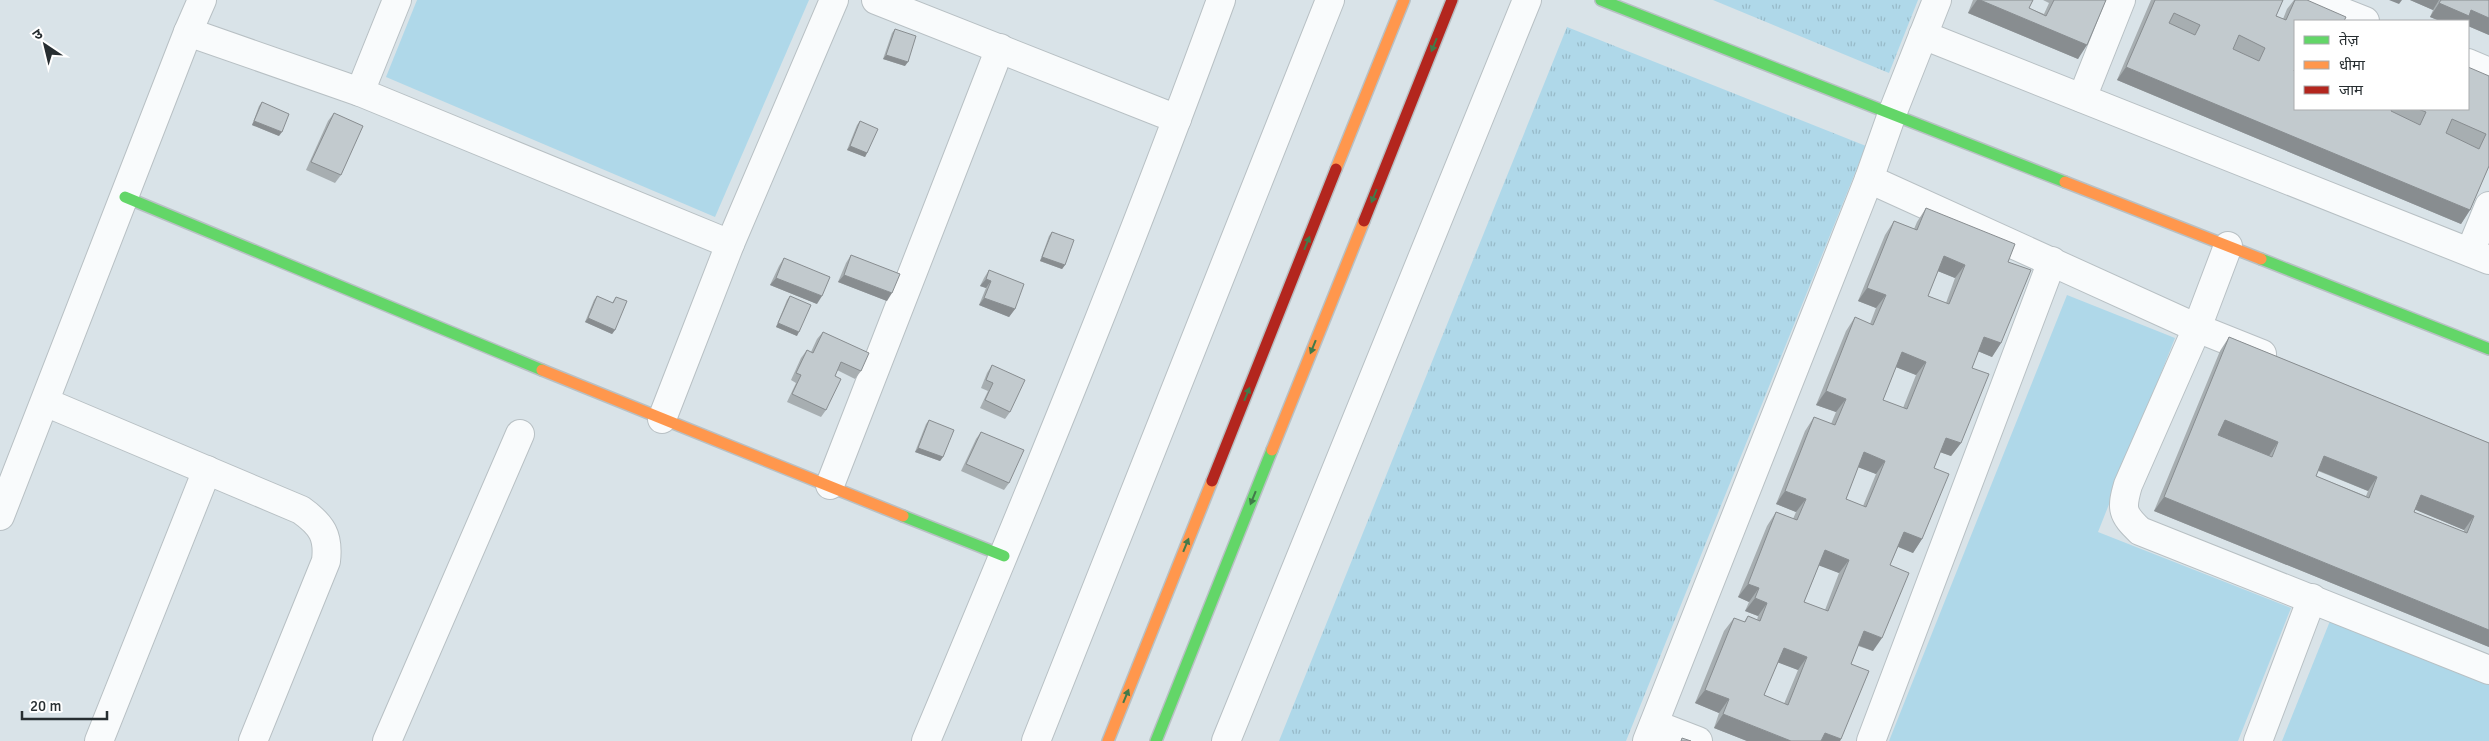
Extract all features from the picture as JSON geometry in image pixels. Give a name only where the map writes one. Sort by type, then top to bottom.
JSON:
[{"type":"street","points":[[0,516],[202,0]]},
{"type":"street","points":[[360,92],[397,0]]},
{"type":"street","points":[[662,419],[730,244],[834,0]]},
{"type":"street","points":[[876,0],[1177,119]]},
{"type":"street","points":[[926,741],[1004,556],[1177,119],[1221,0]]},
{"type":"street","points":[[1036,741],[1330,0]]},
{"type":"street","points":[[1108,741],[1404,0]]},
{"type":"street","points":[[1156,741],[1452,0]]},
{"type":"street","points":[[1226,741],[1527,0]]},
{"type":"street","points":[[1601,0],[2489,348]]},
{"type":"street","points":[[1698,741],[1650,732],[1869,179],[1892,114],[1937,0]]},
{"type":"street","points":[[2082,98],[2121,0]]},
{"type":"street","points":[[2312,0],[2362,20]]},
{"type":"street","points":[[188,32],[360,92],[730,244]]},
{"type":"street","points":[[1923,35],[2480,256],[2489,206]]},
{"type":"street","points":[[830,485],[1000,48]]},
{"type":"street","points":[[2469,63],[2489,72]]},
{"type":"street","points":[[1869,179],[2197,328],[2288,364]]},
{"type":"street","points":[[125,197],[662,419],[1004,556]]},
{"type":"street","points":[[2228,246],[2197,328],[2128,485],[2122,504],[2127,518],[2140,531],[2489,670]]},
{"type":"street","points":[[1871,741],[2052,261]]},
{"type":"street","points":[[45,402],[301,510],[313,519],[328,544],[326,561],[253,741]]},
{"type":"street","points":[[387,741],[520,434]]},
{"type":"street","points":[[99,741],[207,470]]},
{"type":"street","points":[[2258,741],[2312,598]]},
{"type":"green space","points":[[417,0],[809,0],[715,217],[386,77]]},
{"type":"green space","points":[[1713,0],[1918,0],[1889,73]]},
{"type":"green space","points":[[1567,27],[1866,146],[1626,741],[1279,741]]},
{"type":"green space","points":[[2067,295],[2175,338],[2098,532],[2291,608],[2238,741],[1889,741]]},
{"type":"green space","points":[[2330,621],[2489,683],[2489,741],[2282,741]]},
{"type":"building","points":[[1980,0],[2033,0],[2029,8],[2046,16],[2054,0],[2106,0],[2087,45]]},
{"type":"building","points":[[2155,0],[2283,0],[2276,16],[2286,20],[2295,0],[2307,0],[2346,17],[2344,20],[2294,20],[2294,110],[2392,110],[2420,125],[2426,112],[2421,110],[2469,110],[2469,67],[2489,76],[2489,166],[2470,210],[2126,67]],"holes":[[[2174,13],[2200,25],[2195,35],[2169,23]],[[2239,35],[2265,48],[2259,61],[2233,49]],[[2452,119],[2486,134],[2479,149],[2446,133]]]},
{"type":"building","points":[[2441,0],[2489,0],[2489,18],[2471,10],[2469,16],[2439,3]]},
{"type":"building","points":[[895,29],[916,36],[908,62],[886,55]]},
{"type":"building","points":[[262,102],[289,114],[282,132],[254,121]]},
{"type":"building","points":[[334,113],[363,126],[341,175],[311,162]]},
{"type":"building","points":[[860,121],[878,129],[867,153],[850,146]]},
{"type":"building","points":[[1926,208],[2015,244],[2008,262],[2031,270],[2001,343],[1984,337],[1972,368],[1989,374],[1961,443],[1946,438],[1934,468],[1949,474],[1922,539],[1904,532],[1890,565],[1909,573],[1882,638],[1864,631],[1851,664],[1869,671],[1841,739],[1825,733],[1821,741],[1791,741],[1723,714],[1729,699],[1705,690],[1734,618],[1745,622],[1748,616],[1760,621],[1767,603],[1755,598],[1759,588],[1748,584],[1776,512],[1797,520],[1806,499],[1785,491],[1814,417],[1835,425],[1846,399],[1826,391],[1855,317],[1873,325],[1886,295],[1867,288],[1894,221],[1917,230]],"holes":[[[1944,256],[1965,265],[1949,304],[1928,296]],[[1902,352],[1926,362],[1907,409],[1883,400]],[[1864,452],[1885,461],[1866,507],[1846,499]],[[1825,550],[1849,560],[1828,611],[1804,602]],[[1784,648],[1807,657],[1788,705],[1764,695]]]},
{"type":"building","points":[[1052,232],[1074,240],[1065,265],[1042,257]]},
{"type":"building","points":[[851,255],[900,274],[892,293],[844,275]]},
{"type":"building","points":[[784,258],[830,277],[822,296],[776,278]]},
{"type":"building","points":[[989,270],[1024,284],[1015,309],[984,298],[991,281],[986,279]]},
{"type":"building","points":[[597,296],[613,303],[616,297],[627,301],[615,330],[588,318]]},
{"type":"building","points":[[790,296],[811,305],[799,332],[778,323]]},
{"type":"building","points":[[823,332],[869,353],[861,371],[841,362],[835,376],[841,379],[826,410],[792,394],[801,375],[796,373],[807,350],[813,353]]},
{"type":"building","points":[[2229,337],[2489,443],[2489,630],[2164,497]],"holes":[[[2225,420],[2278,442],[2272,457],[2218,435]],[[2324,456],[2377,477],[2369,498],[2316,476]],[[2421,495],[2474,516],[2467,533],[2414,512]]]},
{"type":"building","points":[[992,365],[1025,380],[1010,412],[985,400],[993,383],[986,380]]},
{"type":"building","points":[[929,420],[954,430],[943,457],[918,448]]},
{"type":"building","points":[[981,432],[1024,450],[1009,483],[966,464]]},
{"type":"traffic: fast","points":[[1601,0],[2065,182]]},
{"type":"traffic: fast","points":[[125,197],[542,370]]},
{"type":"traffic: fast","points":[[2261,259],[2489,349]]},
{"type":"traffic: fast","points":[[1156,741],[1272,450]]},
{"type":"traffic: fast","points":[[903,516],[1004,556]]},
{"type":"traffic: slow","points":[[1336,169],[1404,0]]},
{"type":"traffic: slow","points":[[2065,182],[2261,259]]},
{"type":"traffic: slow","points":[[1272,450],[1364,221]]},
{"type":"traffic: slow","points":[[542,370],[903,516]]},
{"type":"traffic: slow","points":[[1108,741],[1212,481]]},
{"type":"traffic: jam","points":[[1364,221],[1452,0]]},
{"type":"traffic: jam","points":[[1212,481],[1336,169]]}]
